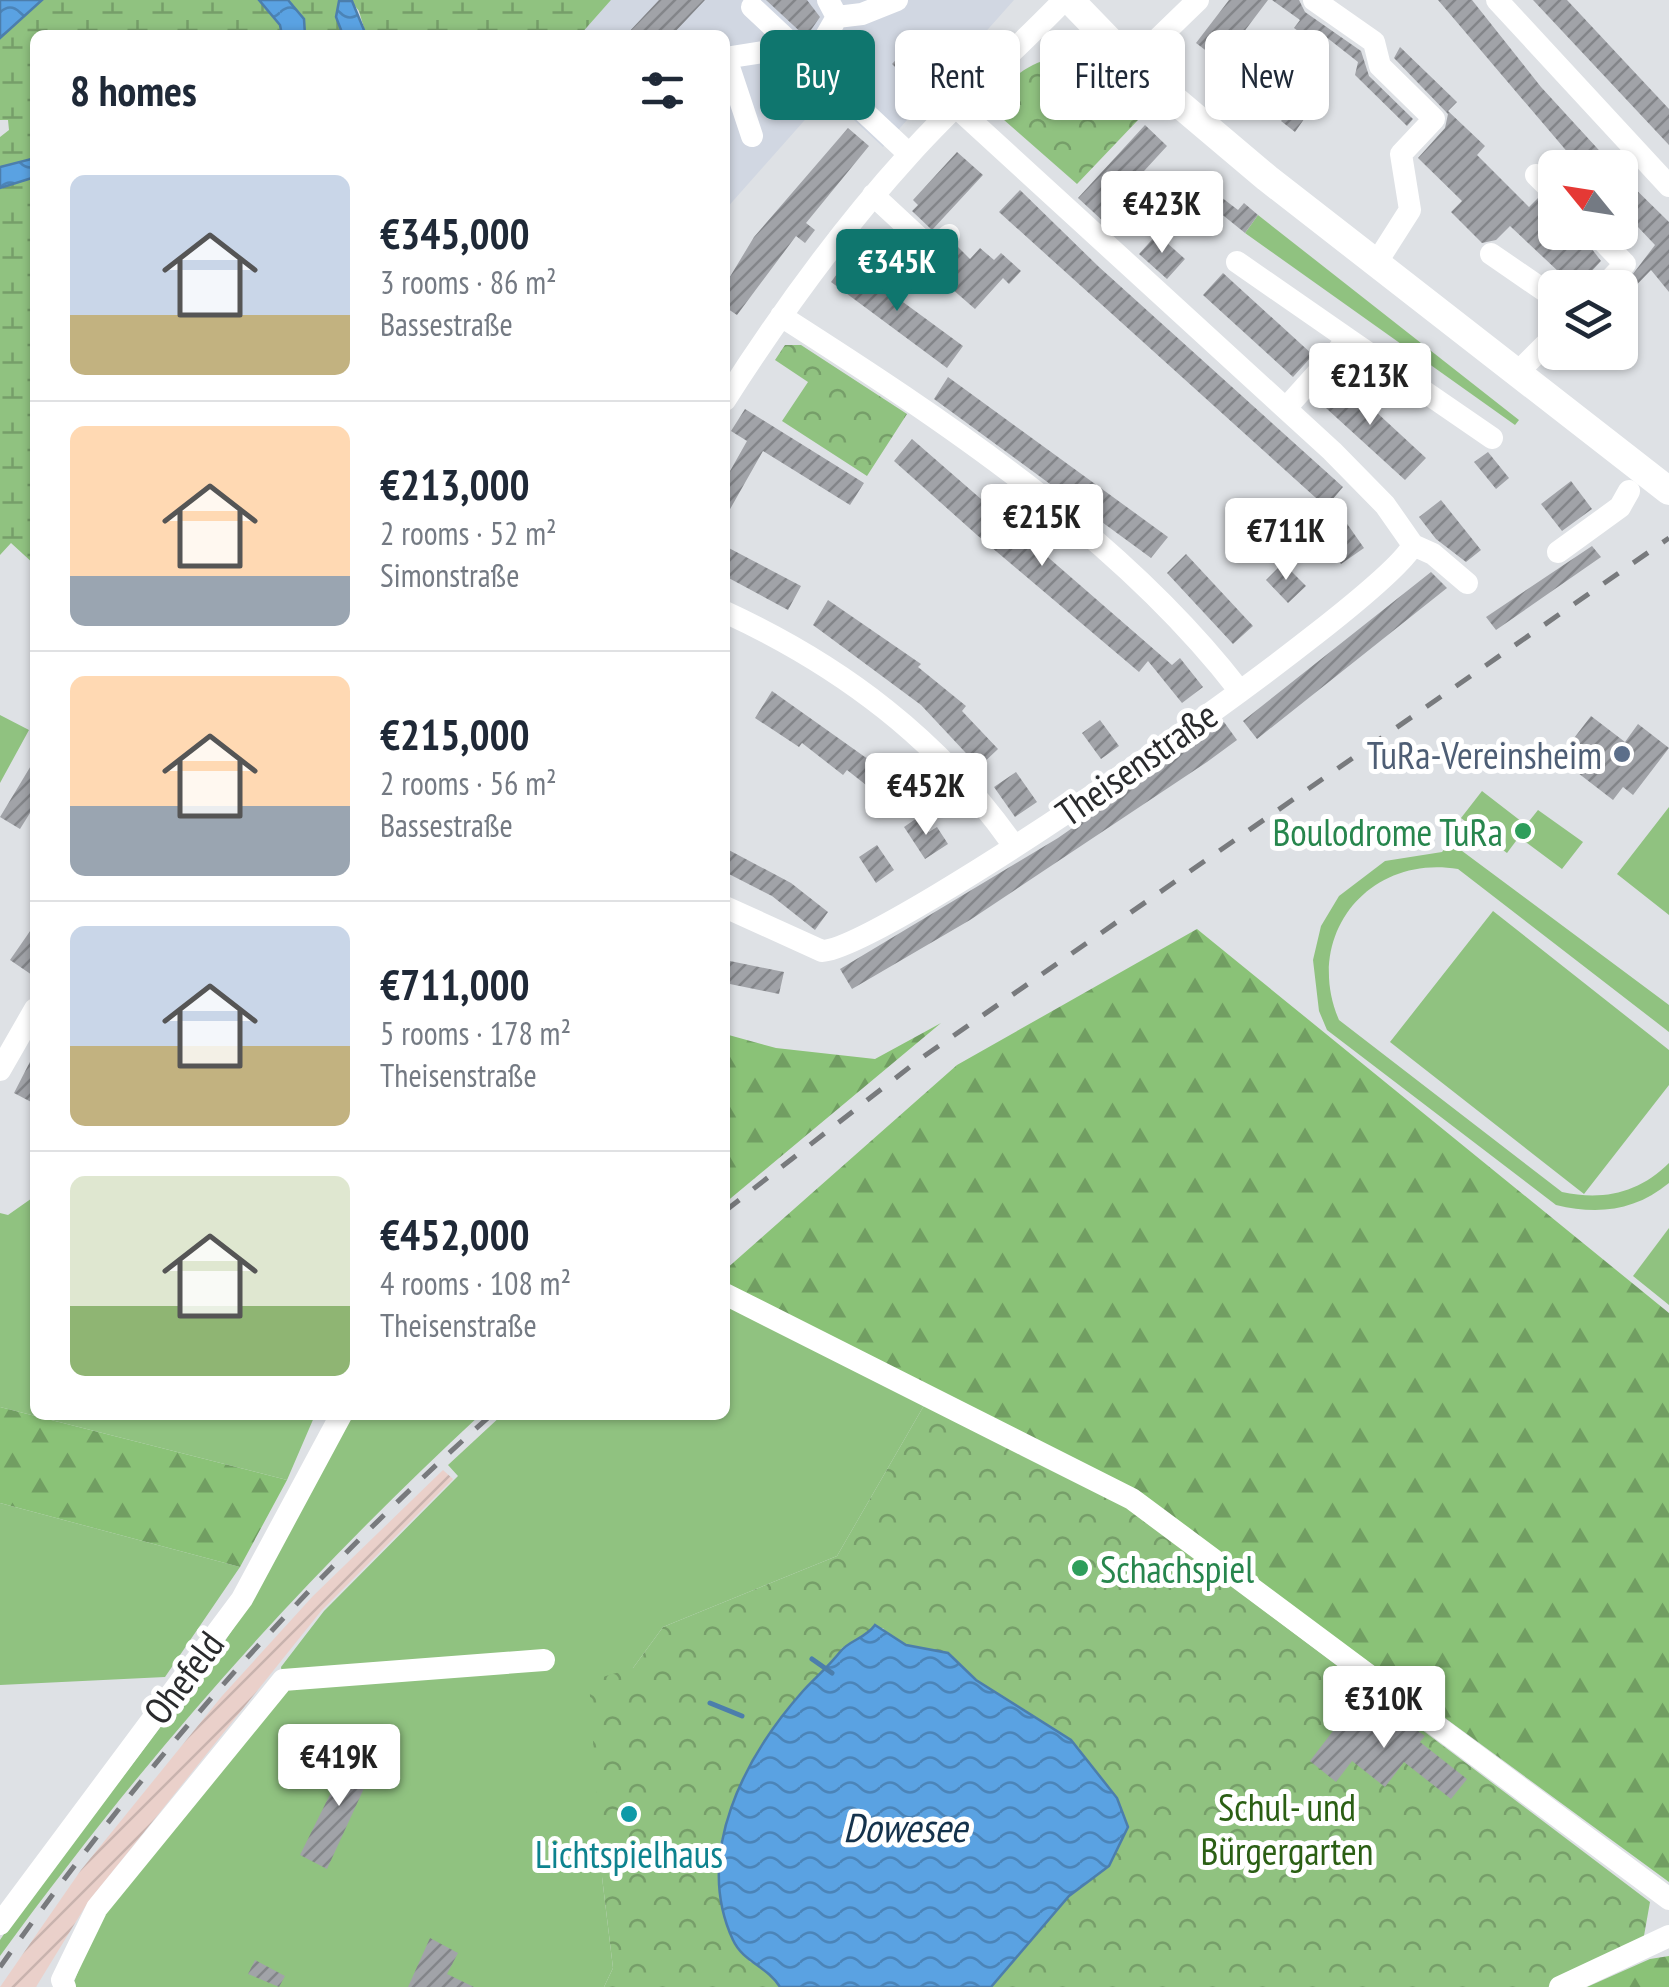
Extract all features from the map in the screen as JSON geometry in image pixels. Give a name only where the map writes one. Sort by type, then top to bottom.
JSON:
[{"type":"main road","points":[[1067,0],[1097,30]]},
{"type":"main road","points":[[1185,108],[1374,265],[1669,491]]},
{"type":"street","points":[[818,30],[832,9],[862,14],[897,0]]},
{"type":"street","points":[[1020,44],[1067,0]]},
{"type":"street","points":[[1167,30],[1198,0]]},
{"type":"street","points":[[1314,0],[1374,42],[1380,66],[1434,119],[1401,154],[1410,210],[1374,265]]},
{"type":"street","points":[[1497,0],[1669,186]]},
{"type":"street","points":[[752,7],[776,30]]},
{"type":"street","points":[[730,58],[760,56]]},
{"type":"street","points":[[730,72],[752,136]]},
{"type":"street","points":[[873,120],[909,154]]},
{"type":"street","points":[[730,392],[781,316],[873,196],[942,120]]},
{"type":"street","points":[[970,120],[1286,408],[1385,505],[1413,546],[1434,554],[1467,583]]},
{"type":"street","points":[[873,196],[929,246],[934,248],[949,235]]},
{"type":"street","points":[[1611,250],[1625,264],[1619,270]]},
{"type":"street","points":[[1491,254],[1538,286]]},
{"type":"street","points":[[1236,262],[1492,438]]},
{"type":"street","points":[[781,316],[920,407],[1026,488],[1161,602],[1239,690]]},
{"type":"street","points":[[1286,408],[1348,339]]},
{"type":"street","points":[[1517,374],[1538,352]]},
{"type":"street","points":[[1558,552],[1620,507],[1629,491]]},
{"type":"street","name":"Theisenstraße","points":[[730,909],[829,950],[874,933],[1130,771],[1385,578],[1406,560],[1413,546]]},
{"type":"street","points":[[730,614],[779,638],[900,719],[954,767],[1014,846]]},
{"type":"street","points":[[3,1056],[30,1016]]},
{"type":"street","points":[[730,1297],[1132,1499],[1669,1898]]},
{"type":"street","name":"Ohefeld","points":[[0,1924],[242,1599],[339,1420]]},
{"type":"street","points":[[65,1987],[62,1980],[96,1908],[283,1680],[544,1660]]},
{"type":"street","points":[[1560,1987],[1669,1936]]},
{"type":"shaded area","points":[[611,0],[1014,0],[987,30],[895,30],[895,120],[907,120],[883,147],[854,120],[875,120],[875,30],[760,30],[760,120],[805,120],[730,204],[730,30],[584,30]]},
{"type":"shaded area","points":[[443,1470],[453,1479],[322,1610],[88,1902],[36,1987],[0,1987],[81,1870],[222,1696],[313,1596]]},
{"type":"green space","points":[[42,0],[259,0],[281,30],[30,30],[30,159],[0,167],[0,137],[9,130],[8,120],[0,120],[0,38]]},
{"type":"green space","points":[[288,0],[341,0],[336,17],[341,30],[305,30],[304,19]]},
{"type":"green space","points":[[350,0],[611,0],[584,30],[365,30],[359,11]]},
{"type":"green space","points":[[1040,62],[1040,120],[1138,120],[1077,184],[1004,120],[1020,120],[1020,74]]},
{"type":"green space","points":[[30,179],[30,560],[11,543],[0,555],[0,188]]},
{"type":"green space","points":[[1258,215],[1519,420],[1515,425],[1245,233]]},
{"type":"green space","points":[[785,345],[801,345],[907,414],[867,476],[782,421],[808,382],[775,360]]},
{"type":"green space","points":[[0,715],[29,730],[0,783]]},
{"type":"green space","name":"Boulodrome TuRa","points":[[1482,791],[1526,825],[1538,810],[1583,842],[1562,869],[1519,837],[1507,853],[1461,818]]},
{"type":"green space","points":[[1669,807],[1669,915],[1617,874]]},
{"type":"green space","points":[[1450,842],[1669,1005],[1669,1032],[1458,869],[1426,868],[1396,874],[1371,888],[1351,907],[1337,931],[1330,959],[1330,989],[1339,1020],[1562,1192],[1620,1192],[1645,1181],[1669,1163],[1669,1183],[1643,1200],[1601,1210],[1556,1205],[1327,1030],[1319,1011],[1313,960],[1321,926],[1339,896],[1385,861],[1442,852]]},
{"type":"green space","points":[[1493,911],[1669,1050],[1669,1085],[1584,1194],[1390,1042]]},
{"type":"green space","points":[[1197,929],[1669,1313],[1669,1882],[1136,1492],[730,1286],[730,1266],[957,1065]]},
{"type":"green space","points":[[941,1023],[730,1199],[730,1035],[776,1048],[875,1059]]},
{"type":"green space","points":[[30,1200],[30,1415],[0,1407],[0,1213],[8,1215]]},
{"type":"green space","points":[[1669,1228],[1669,1305],[1633,1276]]},
{"type":"green space","points":[[730,1304],[926,1402],[837,1556],[663,1627],[633,1668],[602,1877],[613,1968],[604,1987],[72,1987],[103,1908],[284,1688],[281,1667],[324,1611],[458,1476],[448,1465],[497,1420],[730,1420]]},
{"type":"green space","name":"Schul- und Bürgergarten","points":[[926,1402],[1127,1507],[1650,1902],[1642,1947],[1548,1987],[991,1987],[1069,1896],[1109,1866],[1071,1740],[976,1680],[948,1653],[906,1645],[889,1637],[883,1628],[842,1648],[831,1667],[803,1691],[744,1776],[717,1853],[750,1962],[760,1964],[780,1987],[604,1987],[613,1968],[602,1877],[589,1681],[633,1668],[663,1627],[837,1556]]},
{"type":"green space","points":[[0,1407],[30,1415],[30,1420],[51,1420],[287,1480],[240,1567],[0,1503]]},
{"type":"green space","points":[[51,1420],[313,1420],[287,1480]]},
{"type":"green space","points":[[348,1420],[475,1420],[348,1543],[227,1674],[112,1810],[0,1956],[0,1940],[8,1928],[219,1650],[248,1606]]},
{"type":"green space","points":[[0,1503],[240,1567],[165,1677],[0,1685]]},
{"type":"green space","points":[[1669,1956],[1669,1987],[1587,1987],[1650,1959]]},
{"type":"water","points":[[0,0],[42,0],[0,38]]},
{"type":"water","points":[[259,0],[288,0],[304,19],[305,30],[281,30]]},
{"type":"water","points":[[339,1],[352,1],[364,30],[341,30],[336,17]]},
{"type":"water","points":[[30,159],[30,179],[0,188],[0,167]]},
{"type":"water","name":"Dowesee","points":[[875,1625],[906,1645],[948,1653],[976,1680],[1071,1740],[1117,1798],[1128,1827],[1109,1866],[1069,1896],[991,1987],[780,1987],[737,1947],[722,1907],[722,1841],[745,1776],[762,1745],[803,1691],[844,1648]]},
{"type":"building","points":[[659,0],[705,0],[677,30],[631,30]]},
{"type":"building","points":[[766,0],[807,0],[820,17],[811,30],[798,30]]},
{"type":"building","points":[[1229,0],[1268,0],[1245,30],[1206,30]]},
{"type":"building","points":[[1272,0],[1299,0],[1305,12],[1361,51],[1369,76],[1413,119],[1407,126],[1355,75],[1358,62],[1329,39],[1329,30],[1297,30],[1294,28],[1300,20]]},
{"type":"building","points":[[1438,0],[1472,0],[1541,87],[1599,150],[1566,150]]},
{"type":"building","points":[[1533,0],[1567,0],[1669,109],[1669,145]]},
{"type":"building","points":[[1205,31],[1205,50],[1196,43]]},
{"type":"building","points":[[1400,47],[1457,102],[1448,111],[1485,146],[1477,155],[1529,207],[1538,198],[1538,250],[1593,250],[1601,261],[1593,270],[1557,270],[1510,226],[1496,240],[1482,243],[1451,212],[1462,201],[1418,158],[1445,128],[1448,114],[1394,58]]},
{"type":"building","points":[[1282,120],[1303,120],[1295,132]]},
{"type":"building","points":[[1145,125],[1167,146],[1110,208],[1126,222],[1116,233],[1078,198]]},
{"type":"building","points":[[848,128],[869,146],[806,223],[815,230],[805,243],[796,236],[737,315],[730,310],[730,277],[754,237]]},
{"type":"building","points":[[957,152],[983,175],[932,230],[912,211],[918,205],[913,200]]},
{"type":"building","points":[[1020,190],[1099,267],[1343,487],[1326,507],[999,212]]},
{"type":"building","points":[[1638,192],[1669,222],[1669,292],[1651,270],[1638,283],[1636,270],[1655,245],[1638,227]]},
{"type":"building","points":[[1217,194],[1238,210],[1244,203],[1258,215],[1245,233],[1209,204]]},
{"type":"building","points":[[1157,234],[1185,259],[1167,279],[1139,254]]},
{"type":"building","points":[[958,247],[970,259],[980,248],[994,260],[1001,253],[1021,271],[1009,284],[1003,278],[975,309],[920,261],[939,262]]},
{"type":"building","points":[[847,261],[963,346],[947,368],[831,282]]},
{"type":"building","points":[[1223,273],[1313,355],[1293,377],[1203,295]]},
{"type":"building","points":[[1336,375],[1426,458],[1405,480],[1315,398]]},
{"type":"building","points":[[948,377],[1168,537],[1151,558],[934,399]]},
{"type":"building","points":[[745,409],[864,483],[850,505],[763,451],[730,509],[730,471],[747,441],[731,431]]},
{"type":"building","points":[[912,439],[1172,665],[1180,658],[1203,687],[1182,703],[1148,661],[1139,672],[977,535],[894,461]]},
{"type":"building","points":[[1488,452],[1509,478],[1496,489],[1474,462]]},
{"type":"building","points":[[1571,481],[1592,509],[1562,531],[1541,504]]},
{"type":"building","points":[[1441,500],[1481,550],[1466,562],[1436,539],[1419,517]]},
{"type":"building","points":[[1343,518],[1364,548],[1341,564],[1320,534]]},
{"type":"building","points":[[1592,546],[1601,557],[1496,630],[1486,617]]},
{"type":"building","points":[[730,549],[801,586],[788,610],[730,579]]},
{"type":"building","points":[[1186,554],[1253,626],[1233,644],[1167,573]]},
{"type":"building","points":[[1283,563],[1306,586],[1288,603],[1266,580]]},
{"type":"building","points":[[1431,572],[1447,588],[1257,739],[1243,721]]},
{"type":"building","points":[[828,600],[921,664],[918,667],[966,706],[962,711],[998,749],[979,767],[921,705],[813,625]]},
{"type":"building","points":[[772,691],[903,784],[889,803],[847,770],[843,775],[802,743],[799,747],[755,718]]},
{"type":"building","name":"TuRa-Vereinsheim","points":[[1591,716],[1625,742],[1638,724],[1669,748],[1633,795],[1623,787],[1613,800],[1578,773],[1587,760],[1568,746]]},
{"type":"building","points":[[1100,720],[1119,746],[1101,759],[1082,733]]},
{"type":"building","points":[[1224,722],[1237,740],[1207,762],[970,920],[852,989],[840,969],[1058,838]]},
{"type":"building","points":[[30,767],[30,813],[20,829],[0,817]]},
{"type":"building","points":[[1016,772],[1037,802],[1015,817],[994,787]]},
{"type":"building","points":[[917,818],[929,832],[937,827],[948,844],[925,859],[904,827]]},
{"type":"building","points":[[877,845],[894,870],[876,883],[859,857]]},
{"type":"building","points":[[730,851],[791,883],[828,912],[815,930],[772,896],[730,875]]},
{"type":"building","points":[[30,931],[30,974],[10,960]]},
{"type":"building","points":[[730,961],[784,972],[779,994],[730,984]]},
{"type":"building","points":[[30,1062],[30,1101],[14,1093]]},
{"type":"building","points":[[1382,1704],[1425,1736],[1420,1742],[1467,1779],[1451,1799],[1404,1762],[1385,1787],[1352,1761],[1336,1782],[1310,1761],[1349,1710],[1366,1723]]},
{"type":"building","points":[[353,1748],[377,1760],[327,1869],[300,1855]]},
{"type":"building","points":[[430,1938],[458,1953],[447,1974],[474,1987],[408,1987]]},
{"type":"building","points":[[255,1960],[285,1976],[279,1987],[248,1974]]},
{"type":"waterway","points":[[812,1659],[832,1673]]},
{"type":"waterway","points":[[710,1703],[742,1716]]},
{"type":"waterway","points":[[1205,1862],[1260,1855]]},
{"type":"railway","points":[[730,1207],[920,1059],[1669,538]]},
{"type":"railway","points":[[0,1967],[111,1818],[230,1677],[356,1543],[486,1420]]},
{"type":"place","name":"TuRa-Vereinsheim","points":[[1622,754]]},
{"type":"place","name":"Boulodrome TuRa","points":[[1523,831]]},
{"type":"place","name":"Schachspiel","points":[[1080,1568]]},
{"type":"place","name":"Lichtspielhaus","points":[[629,1814]]}]
